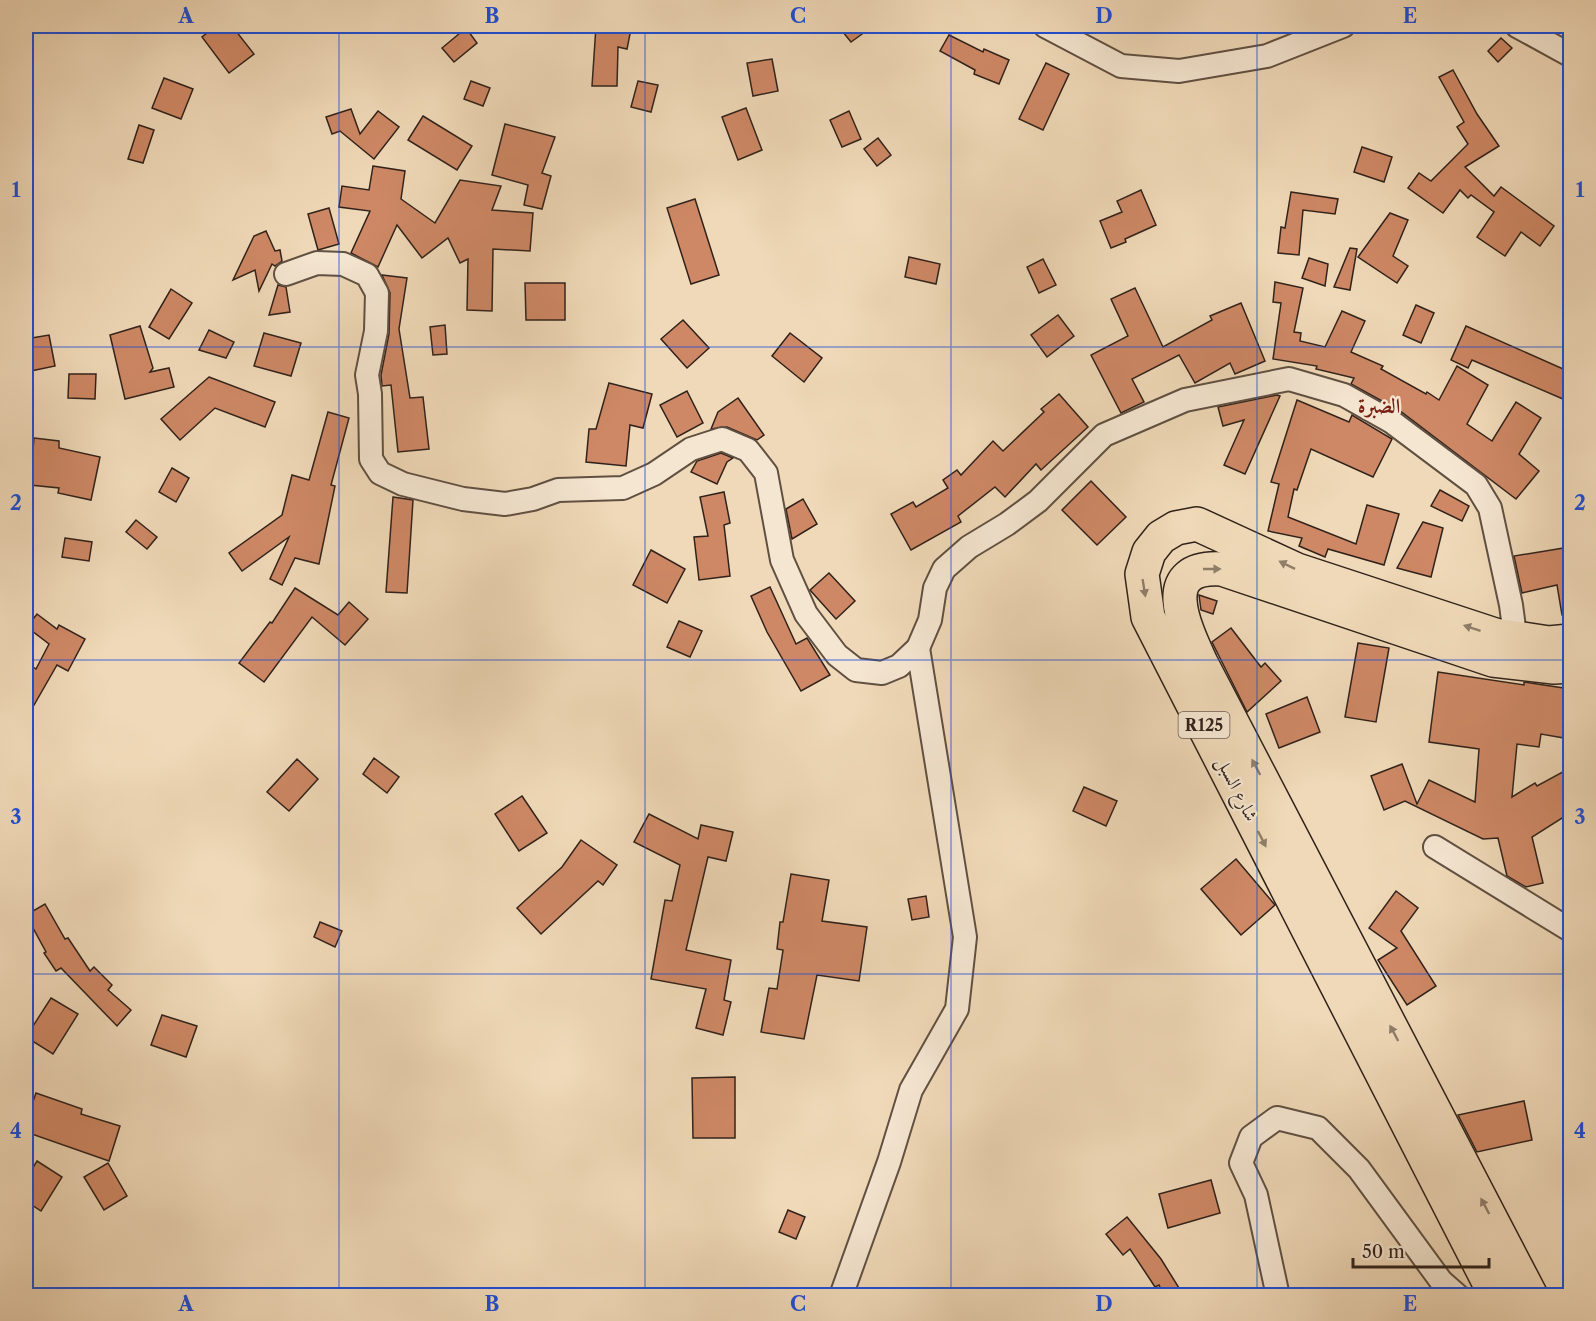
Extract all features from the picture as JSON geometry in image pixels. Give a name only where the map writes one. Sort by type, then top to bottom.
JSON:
[{"type":"main road","name":"شارع السبل","points":[[1496,1296],[1149,617],[1142,574],[1149,552],[1161,537],[1176,528],[1197,524],[1297,570],[1495,635],[1517,651],[1554,668],[1570,666]]},
{"type":"main road","name":"شارع السبل","points":[[1531,1296],[1202,663],[1184,625],[1182,584],[1189,574],[1205,568],[1222,569],[1493,660],[1549,643],[1570,641]]},
{"type":"street","points":[[1045,26],[1121,66],[1179,71],[1266,56],[1342,26]]},
{"type":"street","points":[[1517,26],[1570,55]]},
{"type":"street","points":[[286,274],[317,263],[344,264],[367,275],[377,293],[376,331],[367,375],[370,394],[371,459],[380,473],[403,484],[463,499],[505,504],[533,499],[558,490],[623,488],[654,474],[691,449],[722,438],[748,450],[766,472],[782,560],[806,614],[837,655],[856,670],[882,673],[899,666],[918,648],[930,620],[935,588],[944,569],[969,547],[1008,524],[1038,501],[1104,435],[1185,399],[1289,379],[1344,394],[1392,422],[1476,485],[1490,508],[1517,651]]},
{"type":"street","points":[[841,1296],[911,1090],[957,1009],[962,978],[965,937],[918,648]]},
{"type":"street","points":[[1436,847],[1570,930]]},
{"type":"street","points":[[1278,1296],[1256,1195],[1241,1163],[1251,1137],[1277,1118],[1318,1128],[1359,1169],[1441,1281],[1458,1296]]},
{"type":"building","points":[[216,26],[232,26],[254,54],[229,73],[202,37]]},
{"type":"building","points":[[596,26],[631,29],[627,49],[618,47],[617,86],[592,86]]},
{"type":"building","points":[[838,26],[873,26],[851,42]]},
{"type":"building","points":[[466,28],[477,43],[454,62],[442,48]]},
{"type":"building","points":[[949,35],[983,52],[984,49],[1009,60],[999,84],[974,74],[975,70],[940,51]]},
{"type":"building","points":[[1501,38],[1512,48],[1498,62],[1488,51]]},
{"type":"building","points":[[772,59],[778,91],[753,96],[747,63]]},
{"type":"building","points":[[1046,63],[1069,74],[1043,130],[1019,119]]},
{"type":"building","points":[[1453,70],[1477,114],[1499,146],[1465,167],[1494,196],[1501,187],[1554,226],[1540,246],[1521,232],[1505,256],[1477,237],[1494,212],[1471,195],[1468,198],[1460,190],[1443,213],[1408,188],[1419,173],[1431,181],[1468,144],[1457,127],[1464,122],[1439,77]]},
{"type":"building","points":[[164,78],[193,89],[181,119],[152,108]]},
{"type":"building","points":[[471,81],[490,88],[483,106],[464,99]]},
{"type":"building","points":[[638,81],[658,85],[651,112],[631,107]]},
{"type":"building","points":[[746,108],[762,150],[738,160],[722,117]]},
{"type":"building","points":[[351,109],[360,134],[378,111],[399,127],[374,159],[340,131],[332,134],[326,117]]},
{"type":"building","points":[[849,111],[861,139],[842,147],[830,120]]},
{"type":"building","points":[[423,116],[472,146],[457,170],[408,140]]},
{"type":"building","points":[[505,124],[555,137],[542,173],[551,176],[542,209],[524,205],[528,185],[492,175]]},
{"type":"building","points":[[139,125],[154,130],[143,163],[128,159]]},
{"type":"building","points":[[878,138],[891,155],[877,166],[864,149]]},
{"type":"building","points":[[1362,147],[1392,157],[1384,182],[1354,172]]},
{"type":"building","points":[[373,166],[405,171],[401,199],[435,223],[460,180],[501,186],[492,210],[533,213],[530,251],[493,249],[492,311],[467,310],[468,259],[460,263],[448,238],[422,258],[397,225],[378,267],[351,253],[370,211],[339,207],[342,186],[369,190]]},
{"type":"building","points":[[1141,190],[1156,225],[1111,248],[1100,221],[1122,212],[1117,201]]},
{"type":"building","points":[[1291,192],[1338,199],[1335,214],[1303,210],[1299,255],[1278,253],[1281,227],[1285,228]]},
{"type":"building","points":[[695,199],[719,275],[691,284],[667,208]]},
{"type":"building","points":[[329,208],[339,244],[318,250],[308,214]]},
{"type":"building","points":[[1390,213],[1408,220],[1393,256],[1408,266],[1397,283],[1358,257]]},
{"type":"building","points":[[266,231],[275,251],[280,250],[282,261],[275,266],[272,264],[259,291],[255,270],[233,280],[254,236]]},
{"type":"building","points":[[1350,248],[1357,249],[1350,290],[1334,287]]},
{"type":"building","points":[[909,257],[940,264],[936,284],[905,277]]},
{"type":"building","points":[[1309,258],[1328,264],[1325,286],[1302,278]]},
{"type":"building","points":[[1043,259],[1056,285],[1039,293],[1027,267]]},
{"type":"building","points":[[382,275],[407,278],[399,329],[410,398],[423,397],[429,449],[398,452],[391,385],[382,386],[381,375],[389,334],[390,293]]},
{"type":"building","points":[[1275,282],[1303,288],[1294,332],[1301,333],[1300,341],[1325,347],[1342,311],[1365,321],[1351,352],[1383,366],[1381,369],[1426,394],[1427,392],[1439,400],[1457,366],[1488,385],[1467,424],[1492,441],[1516,402],[1541,418],[1519,454],[1539,471],[1516,499],[1400,411],[1351,384],[1354,378],[1316,369],[1317,366],[1273,359],[1281,303],[1273,302]]},
{"type":"building","points":[[525,283],[565,283],[565,320],[526,320]]},
{"type":"building","points":[[278,285],[286,287],[290,312],[269,315]]},
{"type":"building","points":[[1135,288],[1163,347],[1212,320],[1210,316],[1241,303],[1265,361],[1235,374],[1230,363],[1195,383],[1179,355],[1132,379],[1144,402],[1121,413],[1091,355],[1128,336],[1111,299]]},
{"type":"building","points":[[171,289],[192,303],[169,339],[149,327]]},
{"type":"building","points":[[1416,305],[1434,313],[1421,343],[1403,335]]},
{"type":"building","points":[[1058,315],[1074,336],[1047,357],[1031,335]]},
{"type":"building","points":[[683,320],[709,348],[687,368],[661,339]]},
{"type":"building","points":[[445,325],[447,354],[433,355],[430,327]]},
{"type":"building","points":[[140,326],[153,368],[150,372],[169,368],[174,387],[125,399],[110,335]]},
{"type":"building","points":[[1466,326],[1570,372],[1570,402],[1472,360],[1468,368],[1451,360]]},
{"type":"building","points":[[209,330],[234,342],[226,358],[199,350]]},
{"type":"building","points":[[264,333],[301,343],[291,376],[254,366]]},
{"type":"building","points":[[790,333],[822,358],[804,382],[772,356]]},
{"type":"building","points":[[49,335],[55,366],[26,372],[26,339]]},
{"type":"building","points":[[69,374],[96,374],[95,399],[68,398]]},
{"type":"building","points":[[209,377],[275,402],[265,427],[215,408],[180,440],[161,419]]},
{"type":"building","points":[[609,383],[652,394],[643,428],[630,425],[626,466],[586,462],[589,429],[596,429]]},
{"type":"building","points":[[687,391],[703,423],[677,437],[660,405]]},
{"type":"building","points":[[1059,394],[1088,427],[1041,470],[1036,464],[1005,497],[995,487],[958,516],[961,522],[911,550],[891,514],[913,502],[916,507],[948,488],[943,480],[957,470],[961,475],[993,441],[1003,451],[1044,412],[1041,409]]},
{"type":"building","points":[[1280,396],[1245,474],[1224,465],[1244,420],[1223,426],[1218,407]]},
{"type":"building","points":[[738,398],[764,435],[757,440],[727,427],[711,429],[718,412]]},
{"type":"building","points":[[1297,400],[1349,422],[1352,415],[1392,439],[1373,477],[1311,449],[1297,490],[1294,489],[1288,517],[1356,544],[1367,505],[1399,514],[1384,565],[1328,549],[1325,557],[1299,546],[1302,538],[1268,531],[1279,484],[1271,482]]},
{"type":"building","points":[[328,412],[349,418],[331,485],[335,486],[319,564],[295,558],[282,585],[270,579],[289,537],[242,571],[229,553],[282,515],[292,475],[309,480]]},
{"type":"building","points":[[34,438],[59,441],[59,448],[100,457],[91,500],[58,493],[59,488],[30,485]]},
{"type":"building","points":[[721,453],[733,458],[727,462],[717,484],[691,472],[697,461]]},
{"type":"building","points":[[172,468],[189,478],[176,502],[159,492]]},
{"type":"building","points":[[1091,481],[1126,517],[1097,545],[1062,510]]},
{"type":"building","points":[[1440,490],[1469,506],[1462,521],[1431,506]]},
{"type":"building","points":[[724,492],[730,523],[724,525],[730,576],[699,580],[694,537],[708,536],[700,497]]},
{"type":"building","points":[[393,497],[413,500],[407,593],[386,592]]},
{"type":"building","points":[[803,499],[817,524],[792,539],[786,509]]},
{"type":"building","points":[[136,520],[157,537],[147,549],[126,532]]},
{"type":"building","points":[[1423,522],[1443,528],[1431,577],[1397,568]]},
{"type":"building","points":[[65,538],[92,542],[89,561],[62,557]]},
{"type":"building","points":[[1570,547],[1570,614],[1562,615],[1557,585],[1522,593],[1514,556]]},
{"type":"building","points":[[651,550],[685,569],[667,603],[633,585]]},
{"type":"building","points":[[829,573],[855,601],[836,619],[810,590]]},
{"type":"building","points":[[770,587],[796,644],[807,638],[830,675],[801,691],[767,632],[751,596]]},
{"type":"building","points":[[295,588],[338,615],[349,602],[368,619],[345,645],[312,617],[264,682],[239,663],[270,622],[272,623]]},
{"type":"building","points":[[1199,595],[1217,601],[1213,614],[1201,610]]},
{"type":"building","points":[[37,614],[57,629],[59,625],[85,639],[68,671],[57,665],[26,719],[26,673],[30,665],[36,669],[49,644],[27,627]]},
{"type":"building","points":[[679,621],[702,631],[690,657],[667,647]]},
{"type":"building","points":[[1231,628],[1261,667],[1265,663],[1281,681],[1247,712],[1212,642]]},
{"type":"building","points":[[1358,643],[1389,648],[1376,722],[1345,717]]},
{"type":"building","points":[[1438,672],[1524,685],[1524,682],[1570,689],[1570,739],[1541,734],[1539,747],[1517,744],[1512,797],[1535,783],[1537,786],[1570,768],[1570,813],[1532,837],[1543,883],[1526,887],[1507,876],[1498,838],[1483,839],[1405,801],[1384,810],[1371,776],[1402,764],[1417,804],[1429,780],[1475,802],[1479,749],[1429,742]]},
{"type":"building","points":[[1307,697],[1320,732],[1279,748],[1266,714]]},
{"type":"building","points":[[374,758],[399,777],[387,793],[363,774]]},
{"type":"building","points":[[297,759],[318,779],[289,811],[267,792]]},
{"type":"building","points":[[1084,787],[1117,801],[1106,826],[1073,811]]},
{"type":"building","points":[[522,796],[547,833],[519,851],[495,814]]},
{"type":"building","points":[[649,814],[698,839],[701,825],[733,832],[726,861],[708,857],[686,950],[731,960],[724,1000],[731,1002],[723,1035],[696,1028],[706,989],[651,979],[665,900],[672,901],[680,865],[634,842]]},
{"type":"building","points":[[581,840],[617,865],[603,885],[598,881],[541,934],[517,908],[562,867]]},
{"type":"building","points":[[1236,859],[1275,905],[1241,935],[1201,889]]},
{"type":"building","points":[[791,874],[829,880],[822,921],[867,927],[859,981],[817,975],[804,1039],[761,1032],[769,988],[777,989],[783,950],[777,949],[780,922],[783,922]]},
{"type":"building","points":[[1396,891],[1418,908],[1401,931],[1436,986],[1407,1005],[1378,960],[1397,948],[1369,928]]},
{"type":"building","points":[[926,896],[929,917],[912,920],[908,899]]},
{"type":"building","points":[[45,904],[65,939],[68,938],[90,971],[94,967],[112,985],[108,990],[131,1010],[117,1026],[61,968],[56,971],[44,953],[46,952],[26,915]]},
{"type":"building","points":[[320,922],[342,931],[335,947],[314,937]]},
{"type":"building","points":[[51,998],[78,1014],[53,1054],[26,1037]]},
{"type":"building","points":[[162,1015],[197,1026],[186,1057],[151,1045]]},
{"type":"building","points":[[735,1077],[735,1138],[693,1138],[692,1078]]},
{"type":"building","points":[[36,1093],[82,1109],[81,1114],[120,1126],[109,1161],[26,1132],[26,1122]]},
{"type":"building","points":[[1524,1101],[1532,1140],[1477,1152],[1458,1115]]},
{"type":"building","points":[[37,1161],[62,1177],[41,1211],[26,1201],[26,1179]]},
{"type":"building","points":[[108,1163],[127,1196],[104,1210],[84,1177]]},
{"type":"building","points":[[1211,1180],[1220,1213],[1168,1228],[1159,1194]]},
{"type":"building","points":[[788,1210],[805,1217],[796,1239],[779,1232]]},
{"type":"building","points":[[1127,1217],[1161,1259],[1184,1296],[1164,1296],[1159,1285],[1155,1287],[1130,1249],[1123,1255],[1106,1234]]},
{"type":"district","name":"الضبرة","points":[[1379,406]]}]
